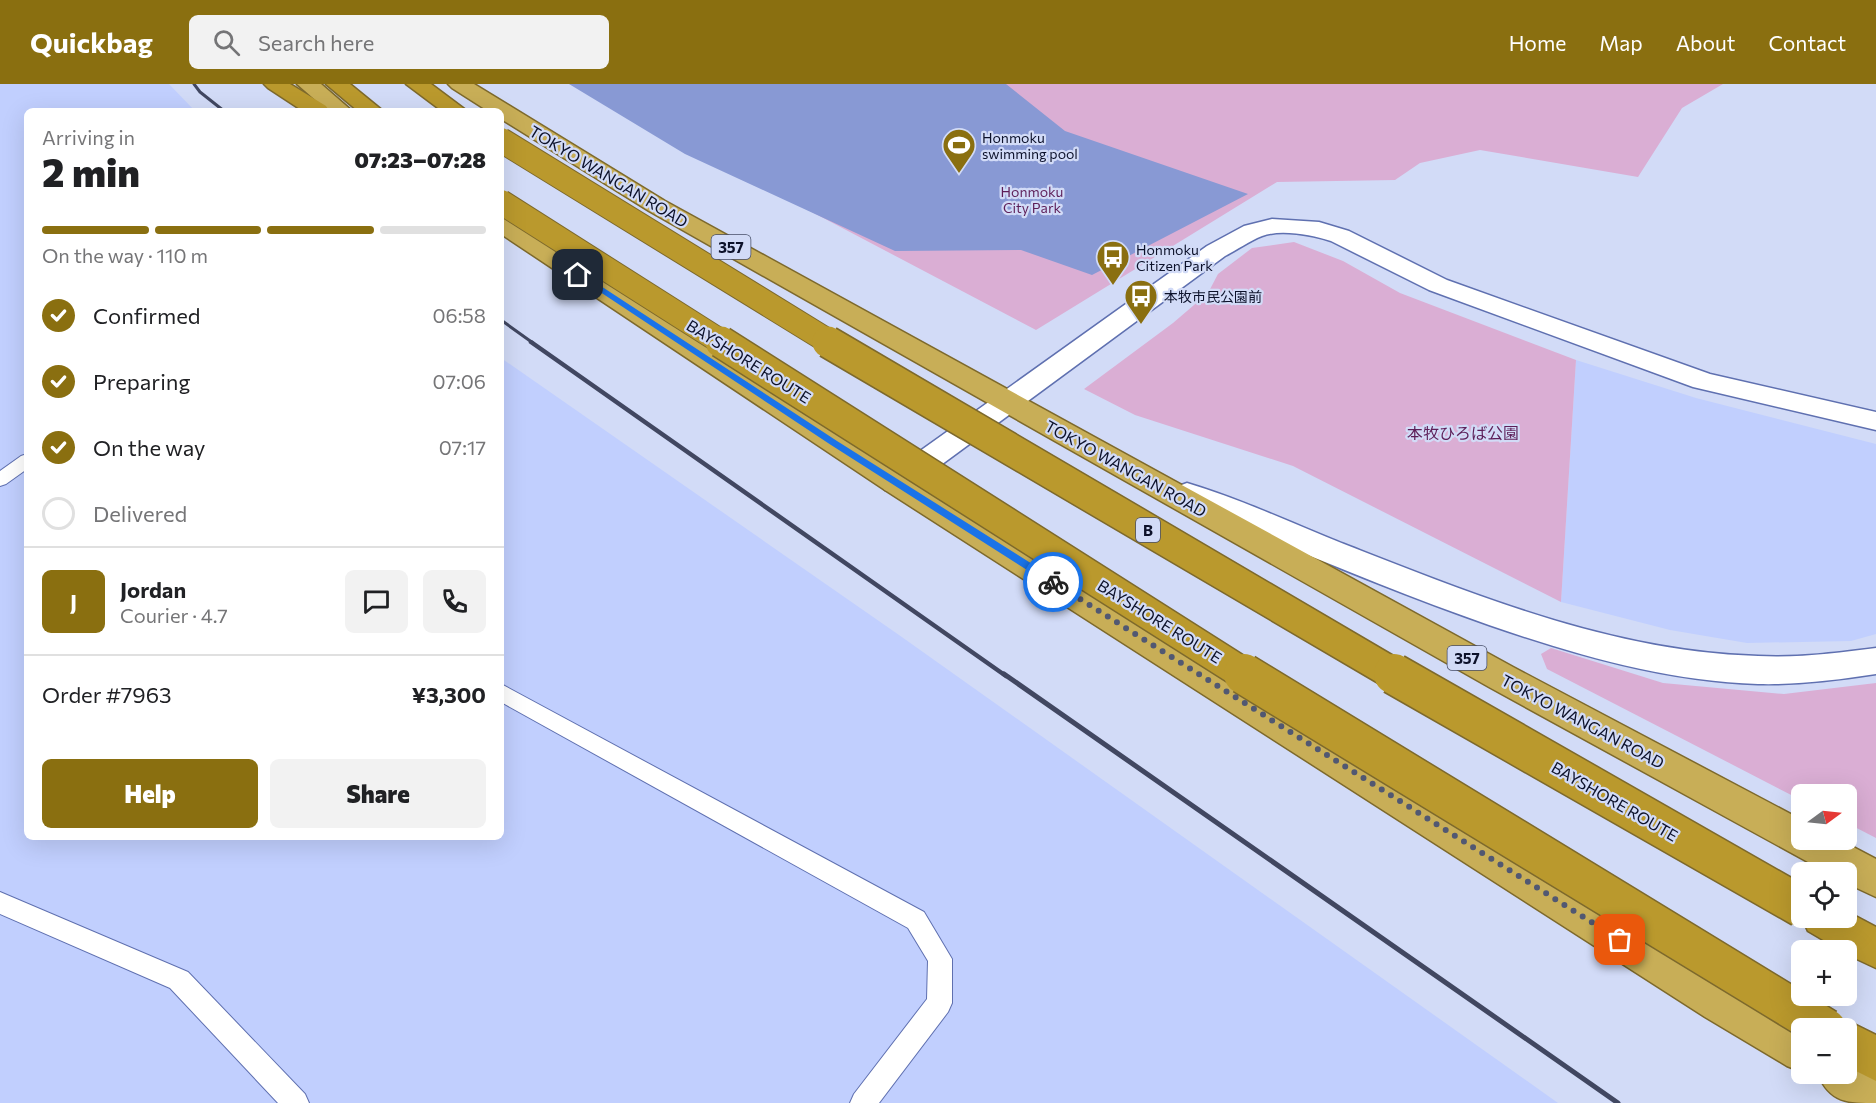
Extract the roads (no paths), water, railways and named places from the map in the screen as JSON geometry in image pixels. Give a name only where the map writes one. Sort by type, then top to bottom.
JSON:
[{"type":"highway","points":[[308,84],[338,108]]},
{"type":"highway","points":[[337,84],[368,108]]},
{"type":"highway","points":[[417,84],[452,108]]},
{"type":"highway","name":"TOKYO WANGAN ROAD","points":[[459,84],[498,108]]},
{"type":"highway","points":[[281,89],[313,108]]},
{"type":"highway","name":"TOKYO WANGAN ROAD","points":[[504,112],[657,206],[1501,677],[1791,833]]},
{"type":"highway","name":"BAYSHORE ROUTE","points":[[504,142],[828,341],[1365,658],[1791,901]]},
{"type":"highway","name":"BAYSHORE ROUTE","points":[[504,204],[1316,720],[1807,1018]]},
{"type":"highway","points":[[504,225],[896,483],[1720,1003],[1791,1045]]},
{"type":"highway","name":"TOKYO WANGAN ROAD","points":[[1823,850],[1876,879]]},
{"type":"highway","points":[[1839,928],[1876,949]]},
{"type":"highway","points":[[1857,1048],[1876,1059]]},
{"type":"highway","points":[[1857,1084],[1876,1095]]},
{"type":"street","points":[[896,483],[1216,250],[1253,231],[1272,226],[1319,229],[1340,236],[1438,285],[1703,381],[1876,422]]},
{"type":"street","points":[[1135,473],[1386,573],[1499,616],[1577,642],[1649,658],[1723,668],[1790,670],[1876,661]]},
{"type":"street","points":[[1720,1003],[1791,1049]]},
{"type":"street","points":[[1844,1084],[1873,1103]]},
{"type":"lane","points":[[0,480],[24,462]]},
{"type":"lane","points":[[504,694],[916,920],[940,959],[939,1003],[863,1103]]},
{"type":"lane","points":[[0,903],[179,980],[296,1103]]},
{"type":"railway","points":[[194,84],[200,92],[220,108]]},
{"type":"railway","points":[[504,322],[533,343]]},
{"type":"railway","points":[[531,342],[1006,676]]},
{"type":"railway","points":[[1004,674],[1618,1103]]},
{"type":"place","name":"Honmoku swimming pool","points":[[959,174]]},
{"type":"place","name":"Honmoku Citizen Park","points":[[1113,286]]},
{"type":"place","name":"本牧市民公園前","points":[[1141,325]]},
{"type":"park label","name":"Honmoku City Park","points":[[1032,200]]},
{"type":"park label","name":"本牧ひろば公園","points":[[1463,432]]}]
